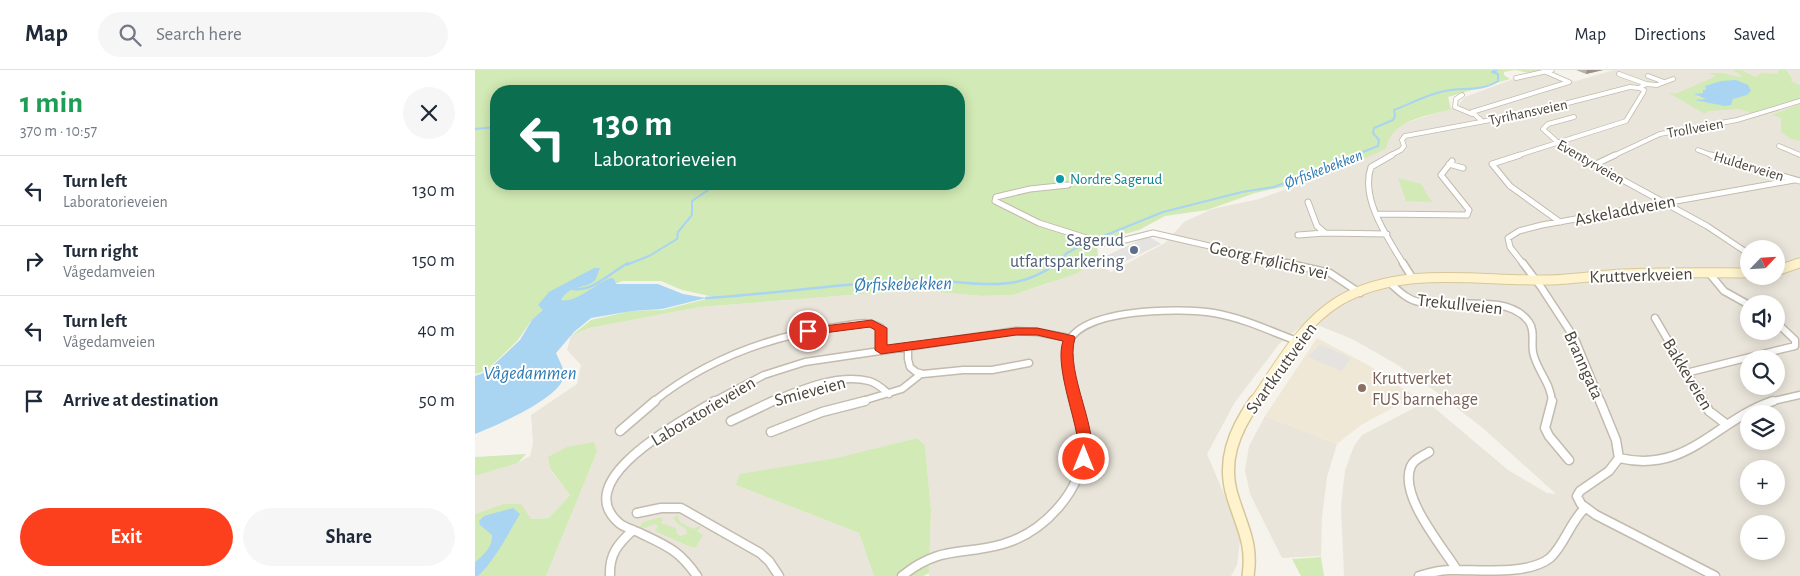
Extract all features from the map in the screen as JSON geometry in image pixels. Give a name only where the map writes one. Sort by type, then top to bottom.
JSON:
[{"type":"street","points":[[1472,114],[1477,109],[1569,82],[1549,71],[1516,78]]},
{"type":"street","points":[[1619,74],[1646,84],[1657,85],[1673,79]]},
{"type":"street","points":[[1647,76],[1664,82]]},
{"type":"street","points":[[1639,88],[1646,84]]},
{"type":"street","name":"Tyrihansveien","points":[[1377,214],[1371,203],[1367,174],[1371,168],[1383,159],[1398,153],[1404,146],[1402,140],[1405,136],[1529,113],[1630,87],[1639,88]]},
{"type":"street","points":[[1560,222],[1510,186],[1492,164],[1628,120],[1643,93],[1644,90],[1639,88]]},
{"type":"street","points":[[1462,95],[1456,99],[1455,107],[1483,121]]},
{"type":"street","name":"Trollveien","points":[[1595,165],[1660,134],[1737,120],[1800,101]]},
{"type":"street","name":"Eventyrveien","points":[[1574,117],[1548,124],[1543,129],[1557,144],[1713,230],[1740,248]]},
{"type":"street","points":[[1779,146],[1800,155]]},
{"type":"street","name":"Hulderveien","points":[[1698,150],[1727,161],[1794,180],[1800,180]]},
{"type":"street","points":[[1413,279],[1377,214],[1467,215],[1469,210],[1441,175],[1451,163],[1463,168]]},
{"type":"street","name":"Askeladdveien","points":[[1534,280],[1510,247],[1508,238],[1523,230],[1794,180]]},
{"type":"street","name":"Georg Frølichs vei","points":[[1068,185],[1006,193],[996,198],[995,201],[1039,223],[1102,243],[1117,242],[1153,233],[1167,235],[1330,273],[1360,293]]},
{"type":"street","points":[[1308,202],[1317,226],[1325,233]]},
{"type":"street","points":[[1298,235],[1325,233],[1387,234]]},
{"type":"street","points":[[1785,267],[1800,263]]},
{"type":"street","points":[[1709,273],[1724,290],[1740,300]]},
{"type":"street","name":"Kruttverkveien","points":[[1534,280],[1623,274],[1740,273]]},
{"type":"street","name":"Svartkruttveien","points":[[1248,576],[1252,560],[1251,546],[1231,498],[1228,480],[1230,446],[1243,422],[1307,328],[1338,302],[1390,283],[1454,276],[1534,280]]},
{"type":"street","name":"Branngata","points":[[1534,280],[1575,339],[1616,440],[1619,458]]},
{"type":"street","name":"Trekullveien","points":[[1390,283],[1405,296],[1417,302],[1497,305],[1515,310],[1527,319],[1531,326],[1533,354],[1549,385],[1552,398],[1551,409],[1545,428],[1549,436],[1569,460]]},
{"type":"street","points":[[902,576],[921,562],[943,553],[994,546],[1015,539],[1041,524],[1063,502],[1079,474],[1085,449],[1083,429],[1067,362],[1066,348],[1069,338],[1081,328],[1101,320],[1179,310],[1222,314],[1297,341]]},
{"type":"street","name":"Bakkeveien","points":[[1655,318],[1685,373],[1709,411],[1726,424]]},
{"type":"street","points":[[619,431],[681,382],[732,356],[775,340],[818,330],[872,323],[881,328],[881,350]]},
{"type":"street","name":"Laboratorieveien","points":[[697,576],[679,554],[614,519],[609,513],[606,501],[608,488],[615,474],[638,451],[723,396],[765,375],[805,362],[1016,331],[1037,332],[1069,338]]},
{"type":"street","points":[[1685,373],[1795,346],[1795,340],[1785,331]]},
{"type":"street","points":[[908,346],[906,356],[908,364],[912,369],[921,374],[933,375],[959,370],[993,370],[1029,363]]},
{"type":"street","name":"Smieveien","points":[[771,432],[830,409],[889,394],[904,388],[921,374]]},
{"type":"street","name":"Smieveien","points":[[731,421],[786,395],[843,380],[871,382],[889,394]]},
{"type":"street","points":[[1715,576],[1677,554],[1596,516],[1578,500],[1580,491],[1609,471],[1619,458],[1641,462],[1668,458],[1694,447],[1726,424],[1765,403],[1800,395]]},
{"type":"street","points":[[1429,452],[1416,460],[1409,468],[1408,480],[1410,490],[1422,515],[1457,570]]},
{"type":"street","points":[[637,513],[661,508],[681,508],[766,557],[779,576]]},
{"type":"street","points":[[1419,576],[1437,571],[1516,572],[1535,568],[1552,557],[1577,514],[1585,508]]},
{"type":"street","points":[[611,576],[611,556],[614,549],[633,530]]},
{"type":"shaded area","points":[[1614,70],[1800,70],[1800,576],[1344,576],[1341,506],[1345,470],[1354,446],[1362,435],[1418,406],[1431,405],[1508,470],[1547,493],[1556,494],[1484,429],[1431,388],[1396,364],[1354,340],[1308,321],[1280,343],[1235,402],[1207,454],[1241,534],[1237,565],[1231,576],[929,576],[931,511],[925,445],[917,438],[736,485],[859,533],[874,576],[546,576],[597,452],[551,471],[570,495],[549,518],[531,519],[503,504],[475,514],[475,476],[518,463],[530,456],[533,443],[531,415],[577,384],[581,365],[567,350],[571,336],[589,328],[700,307],[913,290],[982,296],[1013,295],[1047,284],[1096,264],[1111,272],[1165,243],[1184,222],[1212,209],[1259,199],[1339,170],[1385,149],[1388,138],[1399,125],[1456,107],[1465,97],[1516,78],[1543,74],[1576,81]]},
{"type":"shaded area","name":"Sagerud utfartsparkering","points":[[1148,236],[1161,244],[1120,264],[1106,256]]},
{"type":"shaded area","points":[[1317,338],[1368,365],[1415,396],[1361,425],[1337,444],[1265,416]]},
{"type":"shaded area","points":[[1320,344],[1351,358],[1342,371],[1308,357]]},
{"type":"shaded area","points":[[1265,416],[1337,444],[1327,477],[1322,517],[1321,556],[1282,558],[1250,494],[1245,470],[1249,446]]},
{"type":"green space","points":[[475,70],[1515,70],[1504,72],[1504,75],[1510,79],[1448,97],[1451,109],[1421,117],[1402,125],[1389,139],[1386,149],[1339,170],[1291,185],[1255,193],[1207,210],[1165,216],[1139,230],[1103,240],[1097,244],[1098,257],[1078,273],[1013,295],[982,296],[913,290],[700,307],[589,328],[571,336],[591,320],[631,311],[663,310],[714,297],[682,290],[661,281],[622,281],[531,321],[518,340],[486,371],[475,374]]},
{"type":"green space","points":[[1515,70],[1547,70],[1534,73],[1527,72],[1529,73]]},
{"type":"green space","points":[[1733,70],[1741,70],[1755,77],[1761,73],[1777,74],[1779,70],[1786,70],[1793,80],[1790,81],[1800,85],[1800,99],[1753,114],[1740,109],[1707,111],[1705,114],[1669,93],[1678,93],[1716,76],[1708,73],[1742,76]],"holes":[[[1720,82],[1751,91],[1747,95],[1733,99],[1725,106],[1696,100],[1706,99],[1705,97],[1697,97],[1698,93],[1704,93],[1703,90],[1706,90],[1705,86]]]},
{"type":"green space","points":[[1800,104],[1800,115],[1798,115],[1800,116],[1800,141],[1791,139],[1781,132],[1781,118],[1772,115]]},
{"type":"green space","points":[[1398,178],[1421,184],[1432,202],[1406,201]]},
{"type":"green space","points":[[917,438],[925,445],[931,511],[929,573],[923,576],[874,576],[859,533],[736,485],[740,474],[837,458]]},
{"type":"green space","points":[[594,442],[597,452],[546,576],[475,576],[475,514],[503,504],[521,504],[531,519],[549,518],[570,495],[551,470],[548,457],[567,447]]},
{"type":"green space","points":[[526,454],[518,463],[475,476],[475,457]]},
{"type":"green space","points":[[678,515],[681,523],[694,529],[699,526],[701,527],[697,531],[703,535],[696,547],[691,547],[655,531],[658,526],[655,524],[644,528],[640,527],[643,522],[661,517],[663,520],[660,523],[676,528],[677,534],[680,536],[687,534],[686,529],[673,518]]},
{"type":"green space","points":[[1321,557],[1324,576],[1301,576],[1292,559]]},
{"type":"water","points":[[1736,80],[1748,85],[1751,91],[1747,95],[1733,99],[1731,105],[1725,106],[1694,100],[1706,99],[1694,94],[1703,93],[1703,90],[1706,90],[1705,86],[1721,81]]},
{"type":"water","name":"Vågedammen","points":[[594,268],[600,268],[592,283],[569,291],[561,300],[580,296],[611,278],[614,279],[616,284],[658,284],[683,294],[706,298],[662,309],[632,311],[591,318],[574,332],[556,353],[564,372],[563,379],[558,387],[537,404],[475,434],[475,376],[486,372],[520,340],[532,320],[543,310],[538,305],[549,292]]},
{"type":"water","points":[[513,508],[520,514],[501,547],[484,570],[478,576],[475,576],[475,562],[487,550],[492,539],[492,535],[480,525],[479,521],[484,516]]},
{"type":"waterway","name":"Ørfiskebekken","points":[[1096,239],[1163,212],[1242,192],[1274,187],[1378,146],[1379,140],[1373,133],[1374,128],[1393,120],[1395,116],[1394,110],[1439,92],[1485,87],[1498,81],[1498,74],[1492,72],[1497,70]]},
{"type":"waterway","points":[[475,129],[490,128]]},
{"type":"waterway","points":[[626,265],[649,256],[677,239],[678,232],[692,215],[692,201],[708,190]]},
{"type":"waterway","name":"Ørfiskebekken","points":[[1056,265],[1067,253],[1090,241]]},
{"type":"waterway","points":[[573,289],[580,289],[595,284],[628,263]]},
{"type":"waterway","name":"Ørfiskebekken","points":[[706,298],[914,280],[1003,284],[1032,277],[1057,263]]},
{"type":"place","name":"Nordre Sagerud","points":[[1060,179]]},
{"type":"place","name":"Sagerud utfartsparkering","points":[[1134,250]]},
{"type":"place","name":"Kruttverket FUS barnehage","points":[[1362,388]]},
{"type":"route","points":[[808,331],[872,323],[881,328],[881,350],[1016,331],[1037,332],[1069,338],[1066,348],[1067,362],[1085,438],[1084,459]]}]
